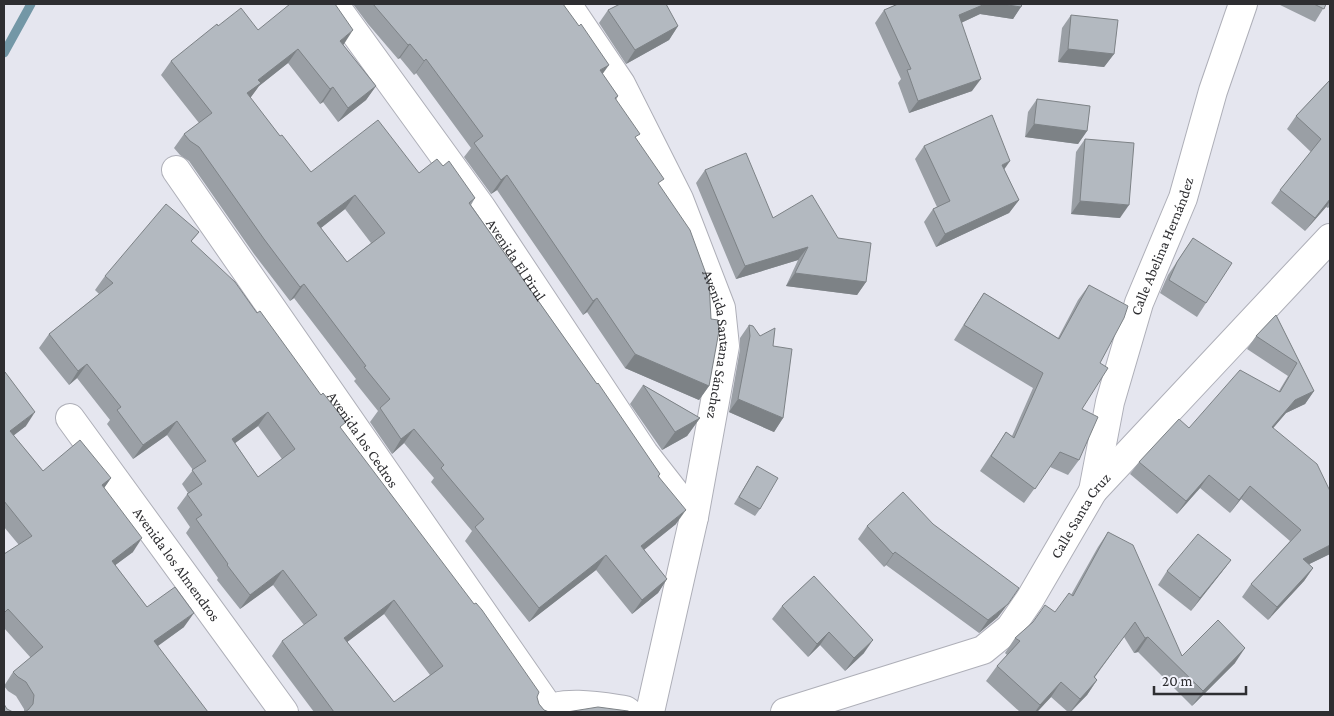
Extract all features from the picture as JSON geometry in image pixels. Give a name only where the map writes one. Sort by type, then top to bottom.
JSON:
[{"type":"street","name":"Avenida El Pirul","points":[[334,4],[482,206],[644,453],[694,517]]},
{"type":"street","name":"Avenida Santana Sánchez","points":[[567,4],[621,84],[648,137],[679,199],[721,308],[725,346],[694,517],[650,712]]},
{"type":"street","name":"Calle Abelina Hernández","points":[[1093,491],[1110,402],[1139,303],[1184,198],[1213,92],[1243,4]]},
{"type":"street","name":"Avenida los Cedros","points":[[176,170],[546,710]]},
{"type":"street","name":"Calle Santa Cruz","points":[[786,712],[983,650],[1010,628],[1030,599],[1093,491],[1330,238]]},
{"type":"street","name":"Avenida los Almendros","points":[[70,418],[284,712]]},
{"type":"street","points":[[546,710],[577,705],[599,706],[628,712]]},
{"type":"building","points":[[290,4],[335,4],[353,30],[340,41],[376,86],[348,108],[333,87],[330,89],[298,49],[258,80],[261,83],[247,93],[311,172],[378,120],[419,173],[437,159],[443,166],[449,161],[475,198],[469,203],[598,383],[660,474],[658,476],[686,510],[641,546],[667,579],[642,600],[606,555],[539,608],[475,527],[484,519],[441,468],[444,465],[414,429],[401,439],[380,408],[390,399],[364,367],[366,366],[304,284],[300,287],[199,147],[184,134],[212,113],[171,61],[217,24],[218,26],[241,8],[258,30]],"holes":[[[355,195],[385,233],[347,262],[317,223]]]},
{"type":"building","points":[[373,4],[563,4],[579,26],[581,24],[609,65],[600,70],[618,96],[615,98],[640,134],[635,137],[664,179],[658,183],[690,230],[709,282],[711,319],[718,320],[719,331],[709,386],[635,354],[597,298],[593,301],[507,175],[501,180],[474,143],[483,136],[426,59],[424,61],[410,44],[408,45]]},
{"type":"building","points":[[620,4],[666,4],[678,26],[635,50],[608,10]]},
{"type":"building","points":[[898,4],[985,4],[959,15],[981,79],[918,101],[907,70],[911,69],[884,10]]},
{"type":"building","points":[[1001,4],[1022,4],[1021,7]]},
{"type":"building","points":[[1314,4],[1326,4],[1324,9]]},
{"type":"building","points":[[1071,15],[1118,20],[1114,54],[1068,49]]},
{"type":"building","points":[[1330,80],[1330,199],[1315,218],[1280,190],[1321,139],[1296,116]]},
{"type":"building","points":[[1037,99],[1090,106],[1087,131],[1034,124]]},
{"type":"building","points":[[992,115],[1010,161],[1002,165],[1019,200],[945,234],[933,209],[950,201],[924,146]]},
{"type":"building","points":[[1085,139],[1134,143],[1129,205],[1080,201]]},
{"type":"building","points":[[746,153],[773,218],[812,195],[838,238],[871,243],[866,282],[795,273],[808,247],[745,266],[705,170]]},
{"type":"building","points":[[166,204],[199,232],[191,241],[235,282],[257,313],[260,311],[321,395],[323,393],[346,422],[340,427],[474,604],[476,603],[482,610],[539,692],[537,697],[539,704],[544,710],[549,712],[334,712],[282,641],[317,615],[283,570],[250,595],[227,565],[196,519],[202,515],[187,494],[202,484],[192,470],[206,461],[177,421],[143,445],[117,410],[121,407],[87,364],[78,371],[49,334],[113,283],[105,276]],"holes":[[[268,412],[295,449],[258,477],[232,439]],[[394,600],[443,666],[394,702],[344,638]]]},
{"type":"building","points":[[1193,238],[1232,263],[1206,303],[1169,280],[1177,262]]},
{"type":"building","points":[[1089,285],[1128,306],[1124,318],[1100,363],[1108,368],[1082,409],[1098,417],[1079,460],[1060,452],[1035,489],[991,456],[1006,432],[1014,438],[1043,373],[964,325],[984,293],[1059,339]]},
{"type":"building","points":[[1276,315],[1314,391],[1295,400],[1272,427],[1317,464],[1330,491],[1330,545],[1303,559],[1313,568],[1277,607],[1251,584],[1301,530],[1250,486],[1239,500],[1209,475],[1186,501],[1139,462],[1179,419],[1189,428],[1240,370],[1280,392],[1297,363],[1256,336]]},
{"type":"building","points":[[749,325],[753,326],[760,336],[775,328],[773,346],[792,349],[783,418],[738,399],[750,336]]},
{"type":"building","points":[[5,372],[35,412],[10,431],[43,471],[80,440],[111,478],[102,485],[142,538],[112,561],[147,607],[175,587],[194,613],[154,641],[208,712],[24,712],[33,704],[34,695],[26,682],[13,672],[43,647],[8,609],[4,613],[4,554],[32,536],[4,501]]},
{"type":"building","points":[[643,385],[700,418],[675,432]]},
{"type":"building","points":[[757,466],[778,478],[760,509],[739,497]]},
{"type":"building","points":[[903,492],[933,524],[1019,588],[1008,604],[988,620],[895,552],[893,554],[867,526]]},
{"type":"building","points":[[1108,532],[1133,545],[1182,656],[1218,620],[1245,648],[1203,691],[1148,637],[1145,638],[1135,622],[1094,677],[1097,680],[1080,699],[1061,682],[1040,705],[997,666],[1020,641],[1015,638],[1033,622],[1045,605],[1055,612],[1069,593],[1073,596]]},
{"type":"building","points":[[1198,534],[1231,560],[1200,598],[1167,571]]},
{"type":"building","points":[[814,576],[873,640],[854,658],[829,632],[817,644],[782,606]]},
{"type":"building","points":[[4,704],[7,709],[13,712],[4,712]]},
{"type":"building","points":[[598,707],[628,711],[630,712],[567,712]]},
{"type":"waterway","points":[[4,53],[31,4]]}]
